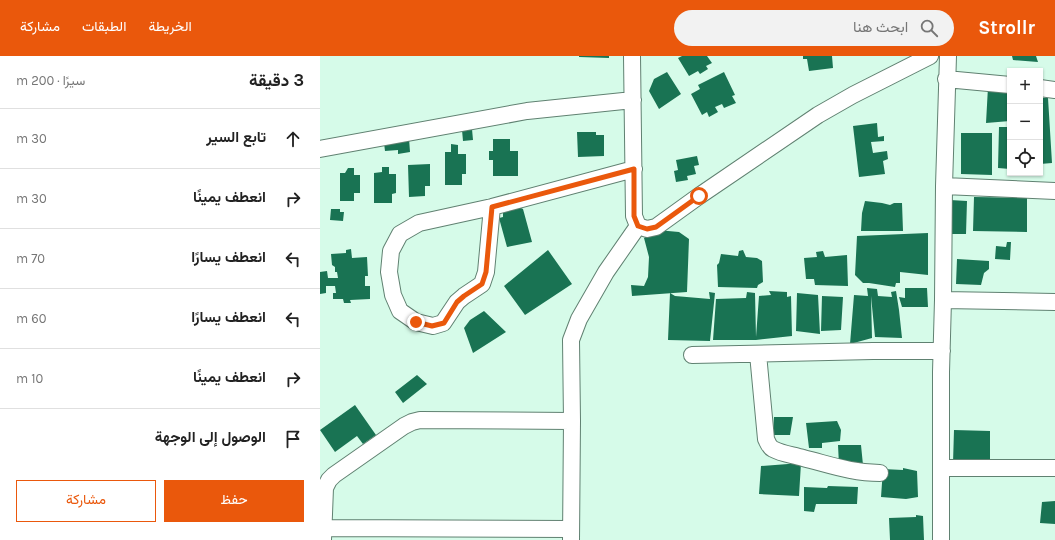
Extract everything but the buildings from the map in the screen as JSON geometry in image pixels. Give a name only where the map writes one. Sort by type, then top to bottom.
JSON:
[{"type":"street","points":[[634,57],[634,216],[638,226],[647,229],[656,227],[818,115],[853,95],[930,56]]},
{"type":"street","points":[[941,540],[944,186],[946,79],[948,56]]},
{"type":"street","points":[[946,79],[1007,85]]},
{"type":"street","points":[[1043,88],[1055,90]]},
{"type":"street","points":[[320,149],[527,111],[633,100]]},
{"type":"street","points":[[492,207],[486,272],[482,284],[464,296],[454,307],[444,323],[432,326],[416,322],[400,312],[393,295],[389,272],[391,251],[400,234],[419,223],[492,207],[634,169]]},
{"type":"street","points":[[944,186],[1055,191]]},
{"type":"street","points":[[572,421],[420,420],[412,422],[404,426],[329,480],[325,488],[324,534],[571,534],[572,421],[571,340],[578,318],[606,272],[638,226]]},
{"type":"street","points":[[943,300],[1055,302]]},
{"type":"street","points":[[692,355],[942,351]]},
{"type":"street","points":[[758,354],[766,439],[769,446],[780,452],[847,470],[864,473],[880,473]]},
{"type":"street","points":[[942,468],[1055,468]]},
{"type":"route","points":[[416,322],[432,326],[444,323],[448,318],[450,311],[457,302],[482,284],[486,272],[492,207],[634,169],[634,216],[638,226],[647,229],[656,227],[699,196]]}]
